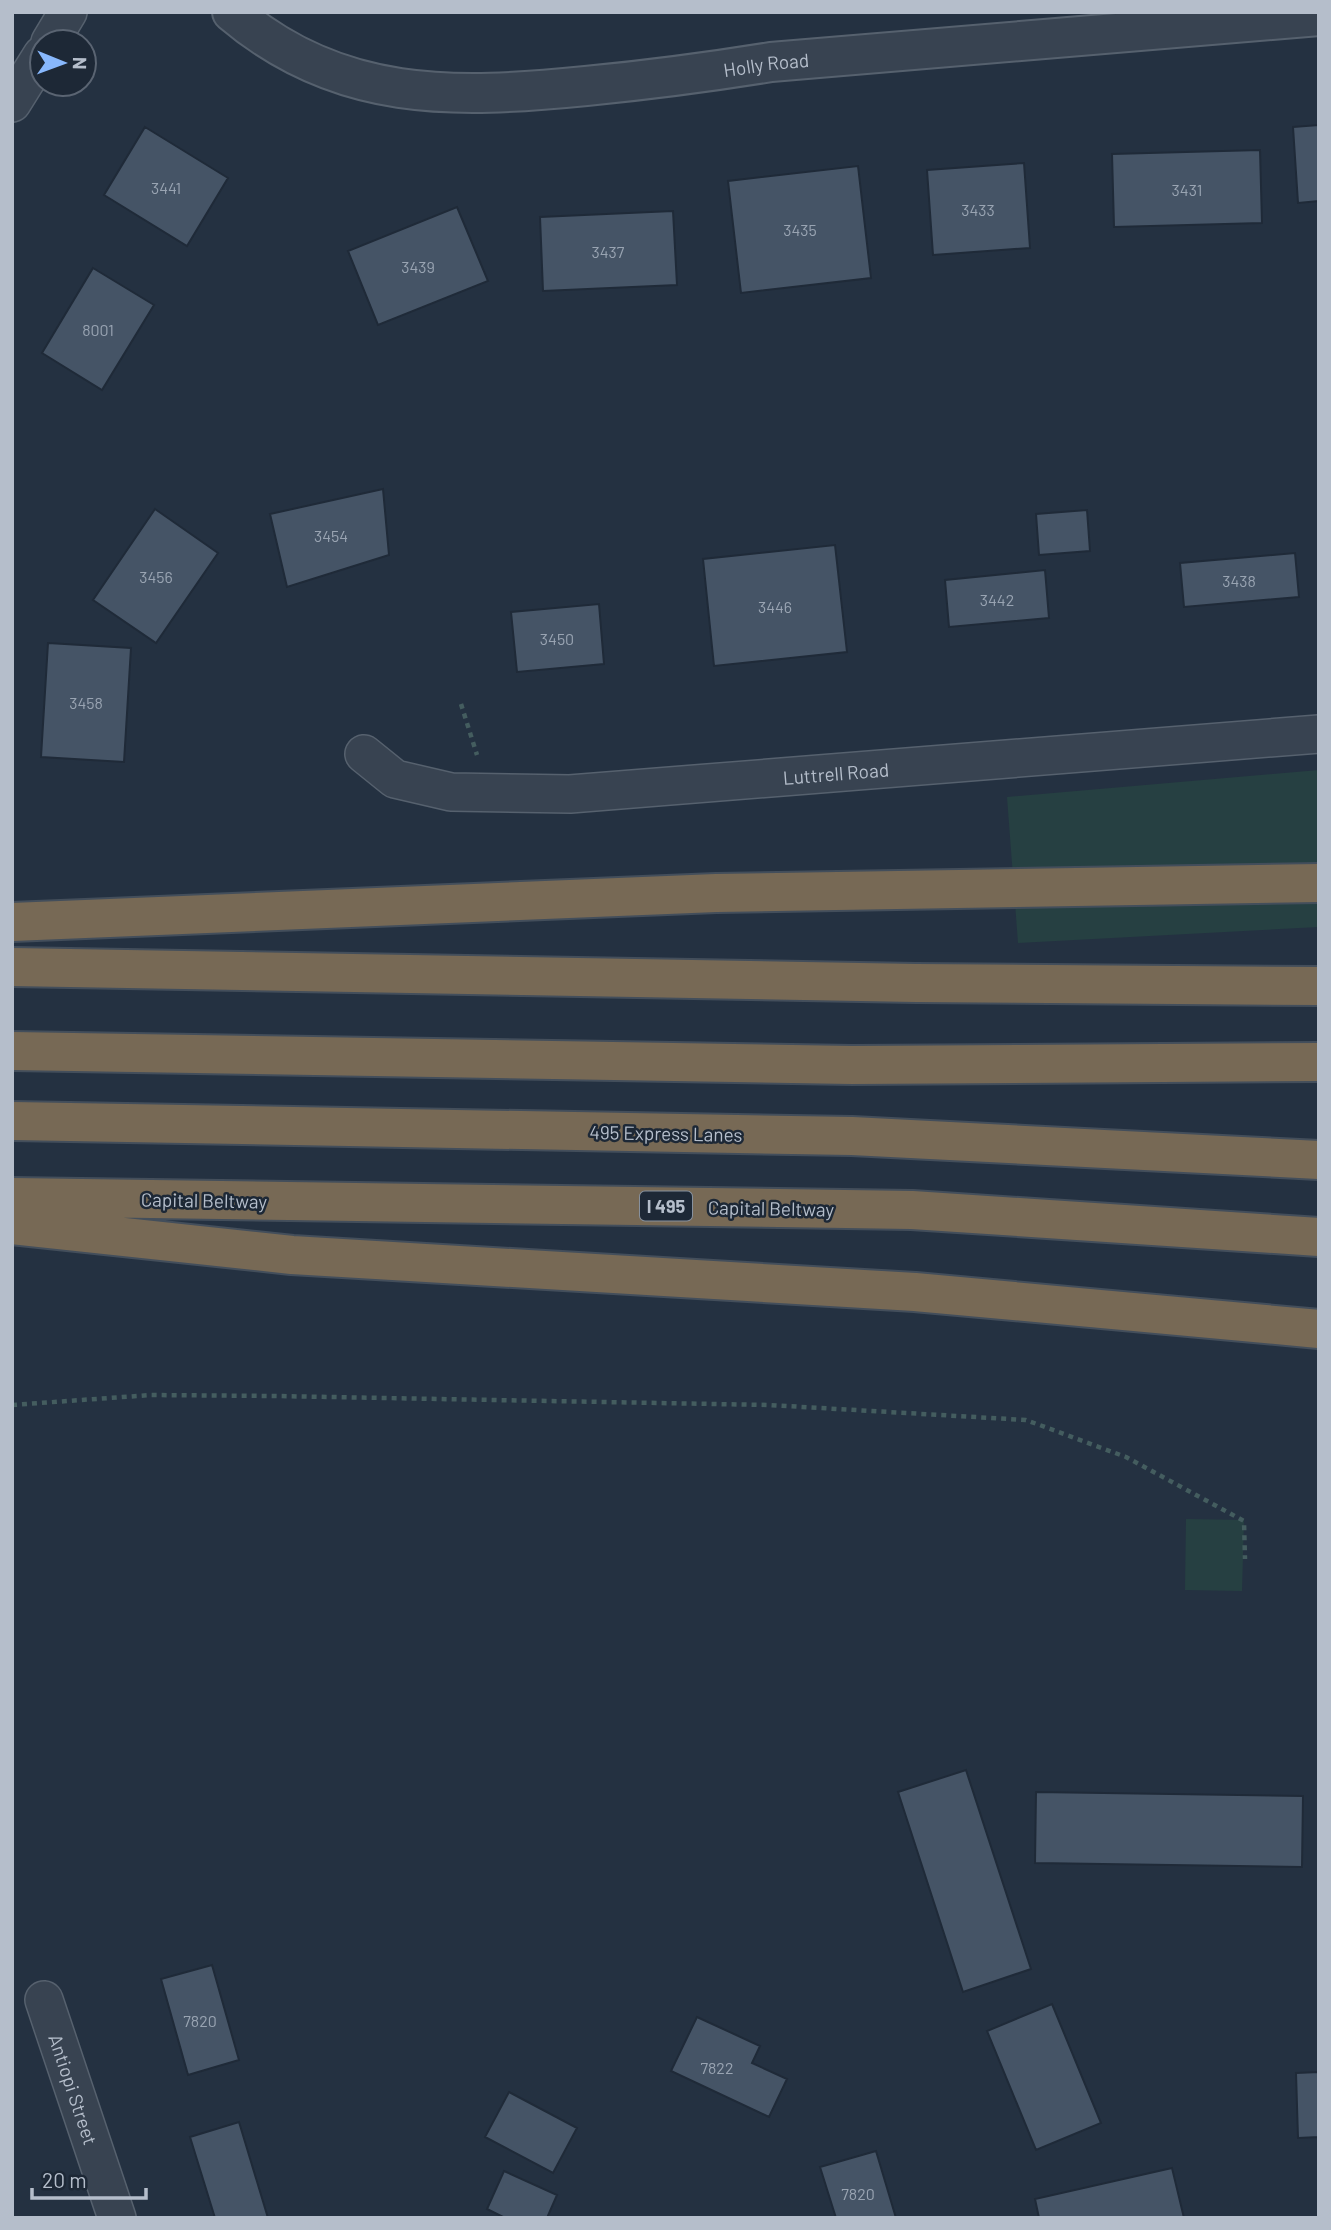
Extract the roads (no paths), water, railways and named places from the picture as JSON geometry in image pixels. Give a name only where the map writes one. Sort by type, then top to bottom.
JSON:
[{"type":"highway","points":[[12,922],[716,893],[1319,883]]},
{"type":"highway","points":[[12,967],[889,982],[1319,986]]},
{"type":"highway","points":[[12,1051],[852,1065],[1319,1062]]},
{"type":"highway","name":"495 Express Lanes","points":[[12,1121],[852,1136],[1319,1160]]},
{"type":"highway","name":"Capital Beltway","points":[[12,1197],[912,1210],[1319,1237]]},
{"type":"highway","points":[[12,1225],[292,1255],[915,1292],[1319,1329]]},
{"type":"street","points":[[58,28],[68,12]]},
{"type":"street","name":"Holly Road","points":[[232,12],[287,50],[328,70],[401,90],[451,95],[546,90],[681,76],[771,62],[1247,17],[1319,16]]},
{"type":"street","points":[[12,103],[28,77]]},
{"type":"street","name":"Luttrell Road","points":[[364,754],[395,779],[451,792],[570,793],[1319,734]]},
{"type":"street","name":"Antiopi Street","points":[[44,2000],[117,2218]]}]
